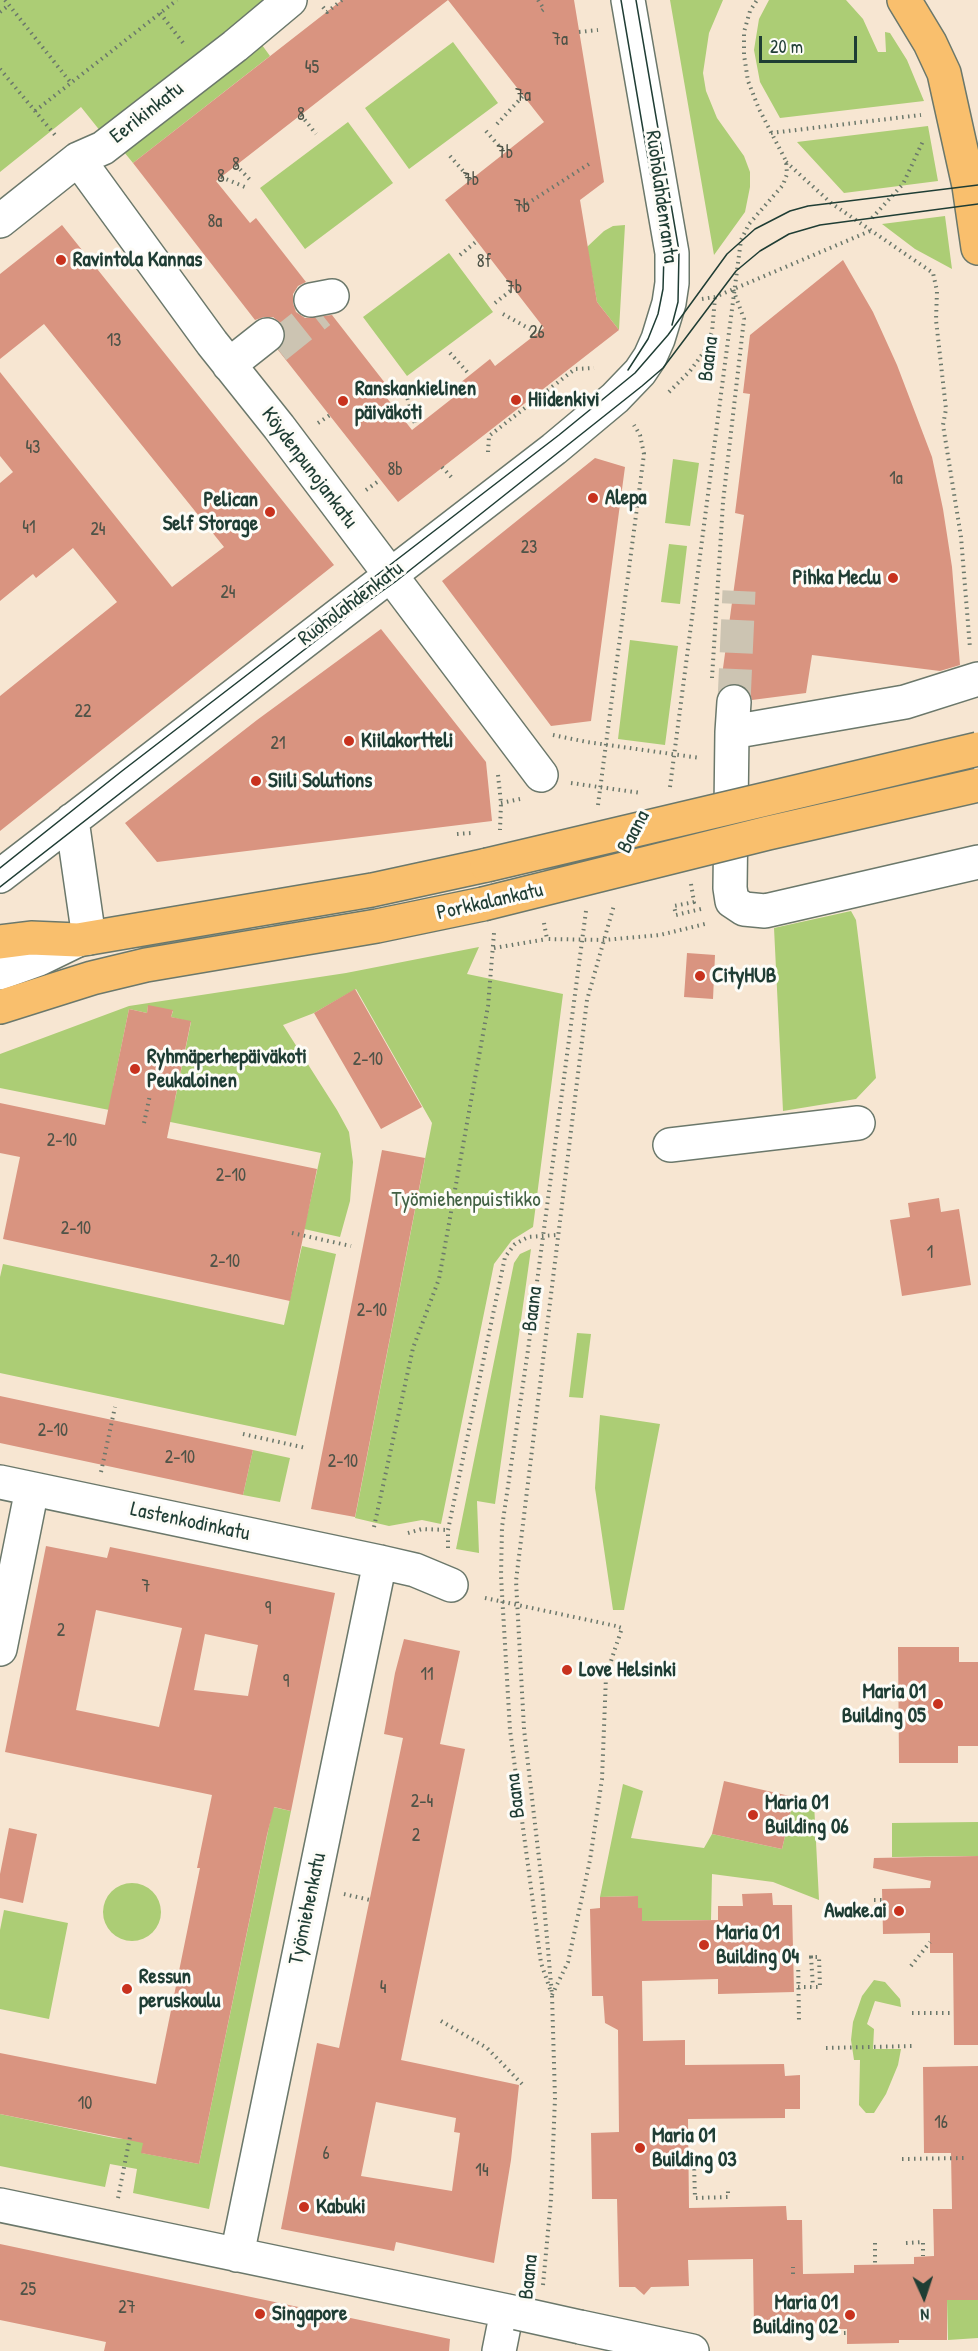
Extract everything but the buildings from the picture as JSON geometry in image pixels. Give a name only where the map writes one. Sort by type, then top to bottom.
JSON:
[{"type":"main road","points":[[904,0],[930,43],[944,73],[975,195],[978,248]]},
{"type":"main road","name":"Porkkalankatu","points":[[84,939],[372,890],[978,749]]},
{"type":"main road","name":"Porkkalankatu","points":[[0,1007],[92,978],[146,965],[377,926],[483,904],[768,833],[978,785]]},
{"type":"main road","points":[[0,942],[32,938],[84,939]]},
{"type":"street","name":"Eerikinkatu","points":[[0,221],[78,159],[103,148],[290,0]]},
{"type":"street","name":"Ruoholahdenranta","points":[[628,0],[669,226],[672,283],[669,303],[658,339],[650,357],[628,386]]},
{"type":"street","name":"Köydenpunojankatu","points":[[78,159],[235,372],[541,775]]},
{"type":"street","points":[[235,372],[272,341]]},
{"type":"street","name":"Ruoholahdenkatu","points":[[0,876],[554,448],[628,386]]},
{"type":"street","points":[[974,666],[905,702],[727,720],[719,898],[732,901],[765,921],[978,862]]},
{"type":"street","points":[[0,973],[84,939],[72,820]]},
{"type":"street","points":[[670,1145],[858,1123]]},
{"type":"street","name":"Lastenkodinkatu","points":[[0,1482],[376,1548],[415,1570],[451,1586]]},
{"type":"street","points":[[0,1649],[32,1489]]},
{"type":"street","name":"Työmiehenkatu","points":[[237,2255],[376,1548]]},
{"type":"street","points":[[0,2205],[237,2255],[522,2306],[580,2327],[692,2351]]},
{"type":"street","points":[[499,2351],[522,2306]]},
{"type":"path","points":[[6,0],[71,82]]},
{"type":"path","points":[[35,111],[177,0]]},
{"type":"path","points":[[324,8],[327,12],[342,0]]},
{"type":"path","points":[[538,0],[544,9],[539,13]]},
{"type":"path","points":[[757,0],[750,11],[744,32],[744,55],[748,81],[759,110],[786,161],[831,202],[933,273],[938,291],[936,320],[946,409],[943,425],[961,537],[974,666]]},
{"type":"path","points":[[0,12],[9,5]]},
{"type":"path","points":[[160,13],[203,69]]},
{"type":"path","points":[[579,32],[598,30]]},
{"type":"path","points":[[0,69],[58,140],[78,159]]},
{"type":"path","points":[[0,80],[6,76]]},
{"type":"path","points":[[497,124],[523,96]]},
{"type":"path","points":[[771,133],[926,114]]},
{"type":"path","points":[[301,115],[316,134]]},
{"type":"path","points":[[486,131],[505,153]]},
{"type":"path","points":[[872,218],[903,184],[925,137]]},
{"type":"path","points":[[450,156],[471,180]]},
{"type":"path","name":"Baana","points":[[668,796],[741,240],[749,224],[783,185],[787,174],[786,161]]},
{"type":"path","points":[[522,207],[589,164]]},
{"type":"path","points":[[236,165],[252,182]]},
{"type":"path","points":[[221,177],[245,187]]},
{"type":"path","points":[[715,297],[870,231]]},
{"type":"path","points":[[460,255],[477,241]]},
{"type":"path","points":[[495,303],[514,288]]},
{"type":"path","points":[[550,734],[572,740],[674,754],[727,720],[723,502],[744,319],[733,289]]},
{"type":"path","points":[[503,314],[537,333]]},
{"type":"path","points":[[450,353],[470,375]]},
{"type":"path","points":[[488,453],[489,436],[537,396],[575,369],[594,368]]},
{"type":"path","points":[[404,387],[416,427]]},
{"type":"path","points":[[316,425],[330,415]]},
{"type":"path","points":[[598,811],[644,454],[640,435],[630,419]]},
{"type":"path","points":[[442,468],[454,480]]},
{"type":"path","points":[[366,490],[380,480]]},
{"type":"path","points":[[541,775],[601,788],[646,794]]},
{"type":"path","points":[[457,834],[467,832]]},
{"type":"path","points":[[690,883],[694,902],[674,906],[676,915],[719,898]]},
{"type":"path","points":[[604,940],[660,935],[710,924],[719,898]]},
{"type":"path","name":"Baana","points":[[522,2306],[551,2199],[554,2109],[552,1995],[524,1729],[516,1581],[587,1000],[614,903]]},
{"type":"path","points":[[552,1995],[541,1963],[510,1730],[501,1576],[502,1527],[586,904]]},
{"type":"path","points":[[494,948],[547,939]]},
{"type":"path","points":[[376,1548],[413,1348],[439,1279],[492,979]]},
{"type":"path","points":[[144,1123],[150,1095]]},
{"type":"path","points":[[292,1233],[351,1246]]},
{"type":"path","points":[[451,1586],[448,1530],[506,1257],[515,1245],[528,1237],[557,1235]]},
{"type":"path","points":[[100,1475],[115,1407]]},
{"type":"path","points":[[243,1434],[306,1448]]},
{"type":"path","points":[[485,1598],[622,1628],[606,1676],[602,1779],[590,1860],[567,1962],[552,1995]]},
{"type":"path","points":[[340,1893],[370,1900]]},
{"type":"path","points":[[874,1900],[883,1900]]},
{"type":"path","points":[[845,1912],[883,1912]]},
{"type":"path","points":[[911,1966],[930,1942]]},
{"type":"path","points":[[798,1952],[799,2023]]},
{"type":"path","points":[[798,1988],[820,1987],[819,1957],[811,1954],[813,1987]]},
{"type":"path","points":[[912,2013],[954,2013]]},
{"type":"path","points":[[441,2021],[487,2048],[524,2085]]},
{"type":"path","points":[[826,2048],[913,2046]]},
{"type":"path","points":[[118,2198],[130,2137]]},
{"type":"path","points":[[902,2159],[964,2158]]},
{"type":"path","points":[[688,2163],[728,2161]]},
{"type":"path","points":[[694,2163],[695,2198],[728,2198],[728,2189]]},
{"type":"path","points":[[906,2243],[923,2242],[924,2256]]},
{"type":"path","points":[[875,2243],[875,2265]]},
{"type":"path","points":[[793,2267],[793,2274]]},
{"type":"path","points":[[814,2334],[847,2333]]},
{"type":"green space","points":[[0,0],[267,0],[101,132],[81,107],[0,172]]},
{"type":"green space","points":[[670,0],[723,0],[709,33],[703,73],[706,91],[717,118],[744,156],[750,172],[750,187],[745,212],[714,255]]},
{"type":"green space","points":[[769,0],[846,0],[863,19],[878,52],[886,52],[885,32],[890,33],[907,60],[924,101],[780,118],[760,82],[754,50],[759,19]]},
{"type":"green space","points":[[453,42],[498,103],[409,169],[365,108]]},
{"type":"green space","points":[[262,45],[270,56],[133,163],[124,152]]},
{"type":"green space","points":[[348,122],[393,183],[305,249],[260,188]]},
{"type":"green space","points":[[928,126],[938,181],[844,193],[797,142]]},
{"type":"green space","points":[[945,216],[952,269],[915,249],[882,224]]},
{"type":"green space","points":[[625,225],[619,330],[597,302],[587,247],[604,231],[613,226]]},
{"type":"green space","points":[[449,253],[493,312],[407,376],[363,317]]},
{"type":"green space","points":[[673,459],[699,463],[690,526],[665,523]]},
{"type":"green space","points":[[669,544],[687,546],[680,604],[661,602]]},
{"type":"green space","points":[[630,640],[678,646],[665,745],[618,739]]},
{"type":"green space","points":[[851,911],[856,920],[876,1078],[856,1099],[783,1111],[774,928]]},
{"type":"green space","name":"Työmiehenpuistikko","points":[[479,947],[467,974],[563,994],[533,1227],[512,1240],[494,1264],[441,1524],[422,1520],[389,1526],[355,1518],[432,1123],[356,989],[314,1013],[283,1025],[349,1132],[353,1162],[350,1201],[340,1237],[304,1229],[321,1153],[151,1118],[175,1100],[191,1022],[171,1017],[173,1011],[148,1006],[147,1013],[129,1009],[113,1087],[134,1115],[0,1088],[0,1054],[129,1006],[346,973]]},
{"type":"green space","points":[[302,1246],[336,1254],[296,1436],[0,1373],[0,1277],[3,1264],[284,1325]]},
{"type":"green space","points":[[531,1249],[495,1504],[477,1501],[479,1553],[456,1549],[514,1263],[520,1254]]},
{"type":"green space","points":[[577,1333],[591,1334],[583,1398],[569,1397]]},
{"type":"green space","points":[[600,1415],[660,1424],[624,1610],[613,1610],[595,1488]]},
{"type":"green space","points":[[253,1450],[290,1458],[280,1502],[243,1495]]},
{"type":"green space","points":[[623,1784],[643,1791],[631,1838],[704,1848],[712,1834],[782,1849],[794,1797],[814,1803],[819,1900],[773,1882],[712,1874],[711,1920],[642,1921],[642,1908],[638,1908],[638,1896],[600,1897]]},
{"type":"green space","points":[[273,1807],[291,1811],[209,2209],[133,2193],[137,2169],[110,2164],[105,2187],[0,2166],[0,2114],[114,2138],[144,2141],[142,2153],[199,2164]]},
{"type":"green space","points":[[978,1822],[978,1856],[892,1857],[892,1823]]},
{"type":"green space","points":[[132,1883],[143,1885],[156,1896],[161,1912],[159,1923],[148,1936],[132,1941],[121,1939],[108,1928],[103,1912],[105,1901],[116,1888]]},
{"type":"green space","points":[[4,1910],[68,1923],[49,2019],[0,2009],[0,1930]]},
{"type":"green space","points":[[874,1980],[885,1982],[900,1999],[901,2007],[875,2001],[867,2024],[874,2029],[873,2049],[901,2049],[898,2065],[886,2094],[874,2113],[866,2113],[859,2105],[860,2060],[854,2060],[851,2040],[853,2022],[862,1996]]},
{"type":"green space","points":[[947,2300],[978,2300],[978,2338],[948,2340]]},
{"type":"tunnel","points":[[276,347],[320,312]]},
{"type":"tunnel","points":[[734,702],[739,591]]},
{"type":"tram line","points":[[621,0],[664,253],[663,289],[658,314],[648,339],[628,370]]},
{"type":"tram line","points":[[636,0],[679,251],[678,302],[672,325]]},
{"type":"tram line","points":[[0,868],[122,771],[559,435],[635,373],[668,335],[727,254],[755,229],[790,211],[808,206],[978,185]]},
{"type":"tram line","points":[[0,887],[354,611],[395,582],[642,386],[663,368],[736,271],[760,251],[789,234],[820,225],[978,204]]},
{"type":"place","name":"Ravintola Kannas","points":[[61,260]]},
{"type":"place","name":"Hiidenkivi","points":[[516,400]]},
{"type":"place","name":"Ranskankielinen päiväkoti","points":[[343,401]]},
{"type":"place","name":"Alepa","points":[[593,498]]},
{"type":"place","name":"Pelican Self Storage","points":[[270,512]]},
{"type":"place","name":"Pihka Meclu","points":[[893,578]]},
{"type":"place","name":"Kiilakortteli","points":[[349,741]]},
{"type":"place","name":"Siili Solutions","points":[[256,781]]},
{"type":"place","name":"CityHUB","points":[[700,976]]},
{"type":"place","name":"Ryhmäperhepäiväkoti Peukaloinen","points":[[135,1069]]},
{"type":"place","name":"Love Helsinki","points":[[567,1670]]},
{"type":"place","name":"Maria 01 Building 05","points":[[938,1704]]},
{"type":"place","name":"Maria 01 Building 06","points":[[753,1815]]},
{"type":"place","name":"Awake.ai","points":[[899,1911]]},
{"type":"place","name":"Maria 01 Building 04","points":[[704,1945]]},
{"type":"place","name":"Ressun peruskoulu","points":[[127,1989]]},
{"type":"place","name":"Maria 01 Building 03","points":[[640,2148]]},
{"type":"place","name":"Kabuki","points":[[304,2207]]},
{"type":"place","name":"Singapore","points":[[260,2314]]},
{"type":"place","name":"Maria 01 Building 02","points":[[850,2315]]}]
